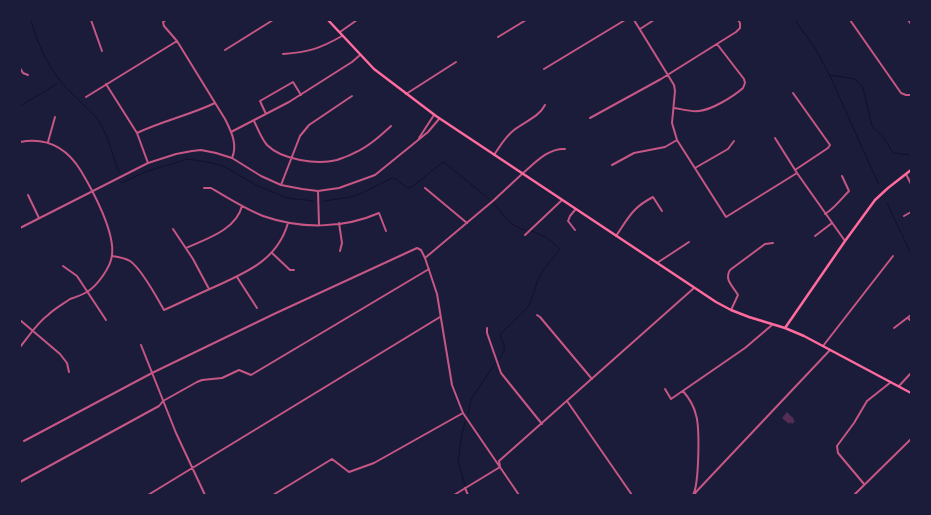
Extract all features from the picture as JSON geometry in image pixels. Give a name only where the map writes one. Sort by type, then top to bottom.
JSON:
[{"type":"main road","points":[[328,20],[338,33],[374,69],[439,119],[694,288],[730,310],[785,328],[804,336],[911,393]]},
{"type":"main road","points":[[785,328],[845,241],[876,200],[888,188],[911,171]]},
{"type":"street","points":[[91,20],[102,51]]},
{"type":"street","points":[[166,20],[163,22],[164,26],[177,41],[231,132],[234,146],[232,158]]},
{"type":"street","points":[[225,50],[273,20]]},
{"type":"street","points":[[338,33],[357,20]]},
{"type":"street","points":[[498,37],[526,20]]},
{"type":"street","points":[[544,69],[625,20]]},
{"type":"street","points":[[634,20],[668,75],[675,91],[672,123],[677,140],[726,217],[797,173]]},
{"type":"street","points":[[640,29],[654,20]]},
{"type":"street","points":[[590,118],[668,75],[736,32],[740,28],[740,23],[738,20]]},
{"type":"street","points":[[850,20],[901,93],[906,96],[911,94]]},
{"type":"street","points":[[908,20],[911,24]]},
{"type":"street","points":[[283,54],[306,52],[316,49],[342,36]]},
{"type":"street","points":[[86,97],[177,41]]},
{"type":"street","points":[[674,108],[693,112],[704,110],[744,88],[744,79],[717,44]]},
{"type":"street","points":[[231,132],[301,95],[352,62],[360,55]]},
{"type":"street","points":[[406,94],[456,62]]},
{"type":"street","points":[[20,68],[23,73],[28,75]]},
{"type":"street","points":[[266,114],[260,102],[293,82],[301,95]]},
{"type":"street","points":[[106,84],[137,133],[148,163]]},
{"type":"street","points":[[793,93],[830,145],[795,170]]},
{"type":"street","points":[[281,185],[300,136],[309,125],[352,96]]},
{"type":"street","points":[[137,133],[149,127],[199,111],[215,103]]},
{"type":"street","points":[[493,155],[513,130],[542,111],[545,105]]},
{"type":"street","points":[[418,139],[434,115]]},
{"type":"street","points":[[48,142],[55,117]]},
{"type":"street","points":[[20,228],[148,163],[176,154],[192,151],[201,150],[232,158],[261,176],[281,185],[318,191],[339,188],[370,178],[390,164],[428,132],[439,119]]},
{"type":"street","points":[[254,120],[262,137],[268,145],[279,153],[291,158],[307,161],[336,160],[355,153],[371,143],[391,126]]},
{"type":"street","points":[[775,138],[797,173],[845,241]]},
{"type":"street","points":[[20,142],[27,140],[48,142],[68,155],[76,164],[107,223],[111,236],[112,256],[102,278],[88,292],[70,300],[47,315],[20,346]]},
{"type":"street","points":[[612,165],[634,153],[665,147],[677,140]]},
{"type":"street","points":[[695,168],[728,149],[734,141]]},
{"type":"street","points":[[425,258],[522,174],[550,152],[555,149],[565,149]]},
{"type":"street","points":[[906,174],[911,184]]},
{"type":"street","points":[[826,214],[849,191],[842,176]]},
{"type":"street","points":[[204,188],[212,188],[260,215],[288,223],[319,225],[352,222],[379,213],[386,232]]},
{"type":"street","points":[[425,188],[467,223]]},
{"type":"street","points":[[318,191],[319,225]]},
{"type":"street","points":[[28,195],[39,218]]},
{"type":"street","points":[[616,236],[632,212],[641,204],[653,197],[662,211]]},
{"type":"street","points":[[524,235],[562,200]]},
{"type":"street","points":[[186,248],[223,230],[232,223],[239,214],[242,206]]},
{"type":"street","points":[[575,230],[568,222],[570,216],[576,210]]},
{"type":"street","points":[[904,216],[911,212]]},
{"type":"street","points":[[112,256],[121,257],[131,262],[138,268],[164,310],[237,277],[259,264],[272,253],[282,238],[288,223]]},
{"type":"street","points":[[340,223],[342,243],[340,251]]},
{"type":"street","points":[[814,236],[832,223]]},
{"type":"street","points":[[173,229],[186,248],[209,289]]},
{"type":"street","points":[[657,263],[689,242]]},
{"type":"street","points":[[730,310],[738,295],[728,280],[727,275],[730,270],[765,244],[773,243]]},
{"type":"street","points":[[24,441],[152,373],[274,314],[417,248],[425,258],[436,294],[452,384],[463,413],[519,495]]},
{"type":"street","points":[[272,253],[290,270],[294,270]]},
{"type":"street","points":[[823,346],[893,256]]},
{"type":"street","points":[[63,266],[77,276],[106,320]]},
{"type":"street","points":[[20,482],[159,406],[163,401],[202,380],[222,378],[239,370],[251,374],[429,269]]},
{"type":"street","points":[[237,277],[257,308]]},
{"type":"street","points":[[500,468],[499,461],[694,288]]},
{"type":"street","points":[[536,315],[540,317],[592,379]]},
{"type":"street","points":[[894,328],[911,315]]},
{"type":"street","points":[[148,495],[440,316]]},
{"type":"street","points":[[908,318],[911,321]]},
{"type":"street","points":[[20,320],[60,354],[67,363],[69,372]]},
{"type":"street","points":[[665,389],[671,399],[745,348],[772,325]]},
{"type":"street","points":[[487,328],[486,333],[500,373],[542,424]]},
{"type":"street","points":[[141,345],[176,433],[205,495]]},
{"type":"street","points":[[695,494],[830,350]]},
{"type":"street","points":[[899,386],[911,373]]},
{"type":"street","points":[[864,484],[838,453],[837,446],[867,402],[891,382]]},
{"type":"street","points":[[683,391],[694,408],[698,425],[699,441],[695,494]]},
{"type":"street","points":[[568,401],[632,495]]},
{"type":"street","points":[[273,495],[332,459],[349,472],[362,468],[463,413]]},
{"type":"street","points":[[854,495],[911,439]]},
{"type":"street","points":[[454,495],[500,468]]},
{"type":"street","points":[[465,488],[468,495]]},
{"type":"building","points":[[787,412],[795,421],[792,424],[790,422],[789,424],[782,418]]},
{"type":"waterway","points":[[31,20],[36,37],[52,69],[66,88],[91,112],[100,123],[119,172]]},
{"type":"waterway","points":[[795,20],[816,50],[830,76],[878,183]]},
{"type":"waterway","points":[[830,75],[855,79],[863,88],[872,126],[884,138],[893,153],[911,155]]},
{"type":"waterway","points":[[20,106],[57,84]]},
{"type":"waterway","points":[[121,182],[122,183],[145,172],[188,159],[223,166],[258,186],[287,198],[313,201]]},
{"type":"waterway","points":[[324,201],[360,194],[392,178],[396,179],[407,188],[412,187],[443,162],[489,199]]},
{"type":"waterway","points":[[887,203],[911,254]]},
{"type":"waterway","points":[[494,204],[511,223],[525,230]]},
{"type":"waterway","points":[[499,359],[504,352],[504,344],[500,334],[525,310],[530,303],[539,277],[560,249],[547,238],[531,231]]},
{"type":"waterway","points":[[468,414],[471,399],[495,364]]},
{"type":"waterway","points":[[465,422],[458,462],[465,485]]},
{"type":"waterway","points":[[468,490],[471,495]]}]
